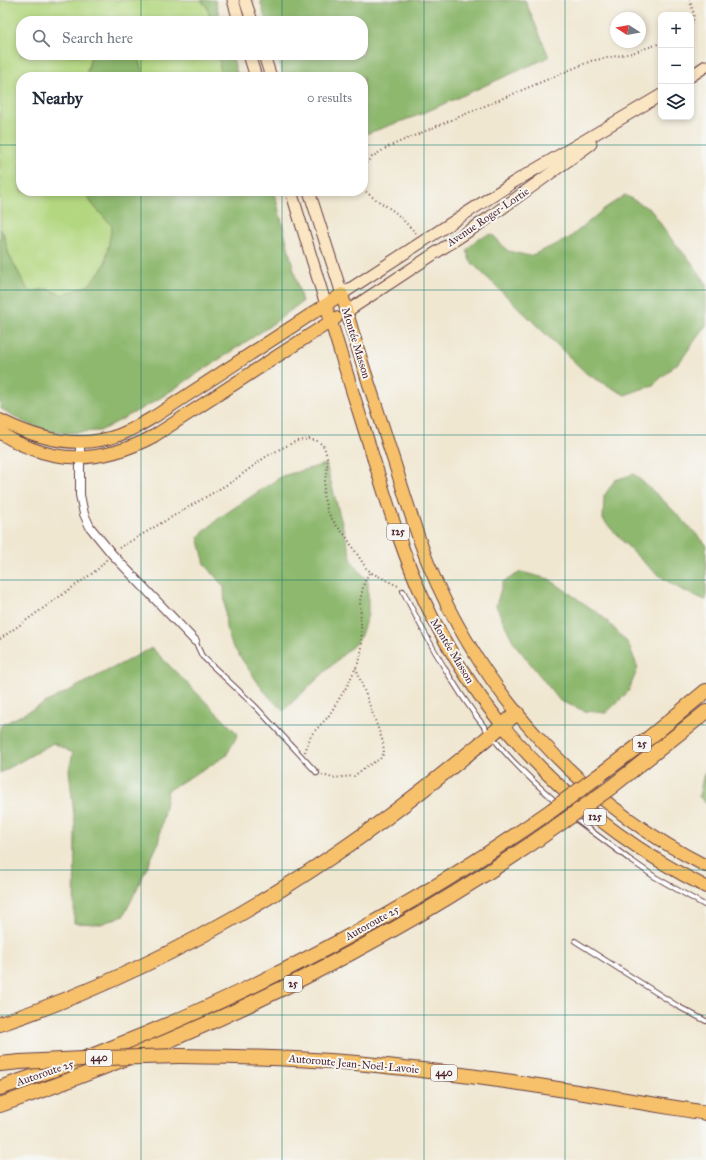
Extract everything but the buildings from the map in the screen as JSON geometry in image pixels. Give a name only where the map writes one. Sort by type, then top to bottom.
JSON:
[{"type":"highway","name":"Autoroute 25","points":[[0,1088],[115,1047],[234,995],[362,929],[427,892],[498,847],[552,810],[598,778],[706,691]]},
{"type":"highway","points":[[0,1024],[89,989],[151,961],[258,903],[334,855],[380,823],[517,714]]},
{"type":"highway","name":"Autoroute 25","points":[[0,1105],[63,1083],[198,1028],[310,975],[377,939],[445,899],[564,821],[610,788],[701,716]]},
{"type":"highway","name":"Autoroute Jean-Noël-Lavoie","points":[[0,1064],[104,1058],[180,1056],[296,1059],[376,1065],[490,1079],[706,1113]]},
{"type":"main road","name":"Montée Masson","points":[[342,294],[346,312],[428,563],[446,603],[464,636],[489,675],[517,714],[560,762],[606,803],[652,835],[706,866]]},
{"type":"main road","name":"Avenue Roger-Lortie","points":[[326,305],[342,294]]},
{"type":"main road","name":"Montée Masson","points":[[0,420],[16,428],[41,437],[62,441],[80,442],[108,438],[136,428],[326,305],[390,510],[418,586],[450,649],[472,684],[503,726],[539,766],[590,814],[650,856],[706,887]]},
{"type":"main road","name":"Avenue Roger-Lortie","points":[[331,321],[346,312]]},
{"type":"main road","name":"Montée Masson","points":[[0,432],[20,444],[59,456],[79,457],[112,454],[141,443],[331,321]]},
{"type":"street","points":[[233,0],[238,16]]},
{"type":"street","points":[[245,0],[250,16]]},
{"type":"street","points":[[251,60],[254,72]]},
{"type":"street","points":[[266,60],[269,72]]},
{"type":"street","points":[[694,74],[706,66]]},
{"type":"street","name":"Avenue Roger-Lortie","points":[[342,294],[514,182],[658,97]]},
{"type":"street","name":"Avenue Roger-Lortie","points":[[346,312],[523,194],[642,107]]},
{"type":"street","points":[[293,196],[326,305]]},
{"type":"street","points":[[310,196],[342,294]]},
{"type":"street","points":[[80,442],[80,495],[84,514],[90,527],[112,554],[195,641]]},
{"type":"lane","points":[[403,591],[433,649],[459,692],[491,735],[520,767],[583,826],[655,877],[706,906]]},
{"type":"lane","points":[[195,641],[202,656],[256,707],[317,773]]},
{"type":"lane","points":[[575,941],[679,1007],[706,1021]]},
{"type":"path","points":[[689,0],[694,12]]},
{"type":"path","points":[[368,160],[372,156],[390,146],[591,62],[632,53],[658,44]]},
{"type":"path","points":[[368,193],[396,212],[423,241]]},
{"type":"path","points":[[0,639],[97,570],[120,547],[233,481],[264,458],[282,448],[309,439],[320,442],[327,454],[328,460],[323,495],[328,512],[336,525],[345,535],[366,568],[396,584],[403,591]]},
{"type":"path","points":[[302,757],[311,735],[328,718],[348,686],[360,659],[362,647],[360,609],[361,592],[370,571]]},
{"type":"path","points":[[317,773],[333,778],[354,776],[367,766],[380,759],[384,753],[383,742],[356,667]]},
{"type":"green space","points":[[0,0],[201,0],[207,7],[210,16],[16,16],[16,60],[90,60],[87,72],[16,72],[16,196],[87,196],[93,205],[112,226],[105,265],[89,285],[62,295],[48,289],[29,292],[9,255],[3,232],[0,229]]},
{"type":"green space","points":[[201,0],[215,0],[220,16],[210,16],[207,7]]},
{"type":"green space","points":[[260,0],[525,0],[549,57],[419,115],[368,133],[368,72],[282,72],[279,60],[368,60],[368,16],[265,16]]},
{"type":"green space","points":[[90,60],[139,60],[142,72],[87,72]]},
{"type":"green space","points":[[139,60],[219,60],[220,72],[142,72]]},
{"type":"green space","points":[[219,60],[233,60],[237,72],[220,72]]},
{"type":"green space","points":[[625,195],[651,210],[672,240],[693,264],[706,283],[706,325],[681,360],[653,385],[625,395],[587,374],[470,261],[467,250],[478,238],[492,234],[508,251],[530,256],[568,239],[604,209]]},
{"type":"green space","points":[[87,196],[275,196],[302,302],[267,328],[154,402],[100,431],[63,433],[45,430],[26,423],[0,408],[0,229],[3,232],[9,255],[29,292],[48,289],[62,295],[89,285],[105,265],[112,226],[93,205]]},
{"type":"green space","points":[[326,464],[352,561],[368,582],[368,615],[359,640],[283,711],[263,690],[232,645],[226,628],[224,587],[205,564],[198,537],[219,518],[282,476]]},
{"type":"green space","points":[[634,474],[664,501],[706,544],[706,600],[675,586],[649,567],[603,520],[604,496],[615,480]]},
{"type":"green space","points":[[521,572],[549,579],[602,616],[628,643],[638,668],[628,692],[606,713],[585,711],[560,701],[514,643],[496,606],[503,582]]},
{"type":"green space","points":[[152,648],[238,734],[226,756],[168,790],[158,844],[124,915],[101,924],[74,923],[75,825],[69,770],[73,753],[53,743],[0,773],[0,726]]},
{"type":"green space","points":[[706,772],[706,804],[699,796],[704,773]]}]
